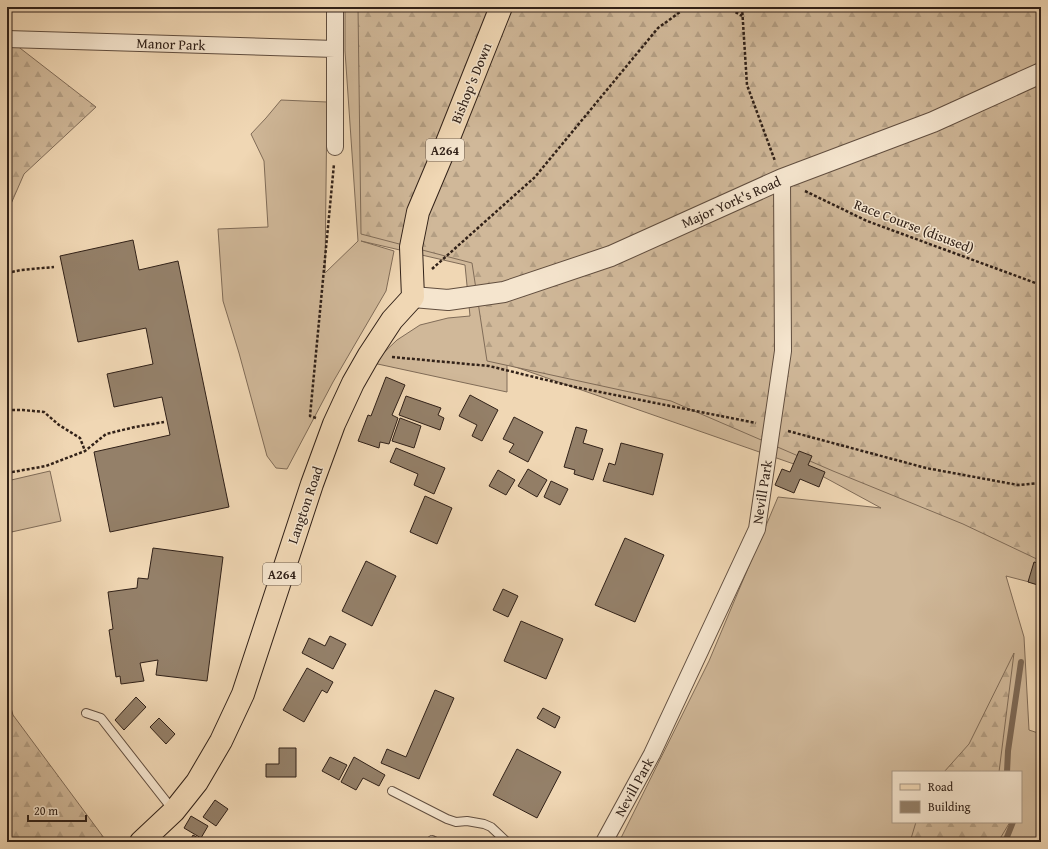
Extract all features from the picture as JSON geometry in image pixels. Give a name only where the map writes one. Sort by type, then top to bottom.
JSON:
[{"type":"main road","name":"Bishop's Down","points":[[412,297],[411,248],[418,212],[501,7]]},
{"type":"main road","name":"Langton Road","points":[[141,842],[174,811],[197,782],[221,742],[243,694],[312,484],[334,424],[352,383],[369,355],[392,320],[412,297]]},
{"type":"street","points":[[335,7],[335,147]]},
{"type":"street","name":"Manor Park","points":[[7,39],[335,49]]},
{"type":"street","name":"Major York's Road","points":[[412,297],[448,300],[504,292],[611,256],[782,179],[932,122],[1041,72]]},
{"type":"street","name":"Nevill Park","points":[[604,842],[652,754],[757,529],[783,351],[782,179]]},
{"type":"lane","points":[[86,713],[101,718],[174,811]]},
{"type":"lane","points":[[392,791],[447,819],[456,822],[467,821],[484,824],[491,827],[508,842]]},
{"type":"path","points":[[412,297],[422,279],[535,177],[658,28],[687,7]]},
{"type":"path","points":[[727,7],[742,16]]},
{"type":"path","points":[[742,7],[747,85],[782,179]]},
{"type":"path","points":[[334,424],[310,416],[335,147]]},
{"type":"path","name":"Race Course (disused)","points":[[782,179],[867,221],[1041,285]]},
{"type":"path","points":[[7,273],[54,267]]},
{"type":"path","points":[[369,355],[489,366],[575,387],[772,427],[926,468],[1018,485],[1041,483]]},
{"type":"path","points":[[7,410],[44,412],[59,425],[80,438],[85,451]]},
{"type":"path","points":[[7,473],[46,466],[85,451],[106,434],[164,422]]},
{"type":"green space","points":[[345,7],[1041,7],[1041,585],[1006,576],[1024,637],[1029,730],[1041,734],[1041,842],[619,842],[709,661],[778,497],[881,508],[811,470],[507,364],[507,392],[373,363],[397,340],[420,325],[448,318],[470,316],[465,265],[361,241],[394,251],[386,291],[333,382],[287,469],[276,468],[267,456],[223,301],[218,229],[268,227],[264,161],[251,134],[281,100],[327,102],[325,273],[358,241],[345,51]]},
{"type":"green space","points":[[358,7],[1041,7],[1041,561],[963,524],[833,471],[671,401],[487,361],[472,263],[361,234]]},
{"type":"green space","points":[[7,38],[96,107],[24,174],[7,213]]},
{"type":"green space","points":[[50,471],[61,521],[7,533],[7,481]]},
{"type":"green space","points":[[1014,653],[999,771],[945,771],[969,744]]},
{"type":"green space","points":[[7,693],[13,715],[107,842],[7,842]]},
{"type":"green space","points":[[916,823],[1009,823],[998,842],[910,842]]},
{"type":"building","points":[[133,240],[139,270],[178,261],[229,507],[110,532],[94,452],[170,435],[162,397],[114,407],[107,374],[153,364],[146,328],[78,342],[60,256]]},
{"type":"building","points":[[386,377],[405,385],[392,415],[398,418],[389,444],[380,442],[379,448],[358,441],[368,415],[371,416]]},
{"type":"building","points":[[470,395],[498,410],[482,441],[472,436],[477,425],[459,416]]},
{"type":"building","points":[[406,396],[441,408],[438,415],[444,418],[440,430],[399,415]]},
{"type":"building","points":[[514,417],[543,432],[528,462],[509,452],[514,444],[503,439]]},
{"type":"building","points":[[400,418],[421,426],[414,448],[392,441]]},
{"type":"building","points":[[576,427],[587,430],[583,443],[603,449],[593,480],[574,474],[575,470],[564,467]]},
{"type":"building","points":[[621,443],[663,454],[653,495],[603,481],[609,463],[615,465]]},
{"type":"building","points":[[396,448],[445,468],[434,494],[414,485],[418,474],[390,462]]},
{"type":"building","points":[[799,451],[812,456],[808,465],[825,472],[819,487],[800,479],[794,493],[775,485],[782,469],[790,472]]},
{"type":"building","points":[[528,469],[547,480],[537,497],[518,486]]},
{"type":"building","points":[[498,470],[515,480],[506,495],[489,486]]},
{"type":"building","points":[[551,481],[568,489],[560,505],[544,497]]},
{"type":"building","points":[[425,496],[452,508],[437,544],[410,532]]},
{"type":"building","points":[[625,538],[664,555],[635,622],[595,605]]},
{"type":"building","points":[[153,548],[223,557],[207,681],[156,675],[158,660],[140,663],[144,681],[121,684],[120,676],[116,677],[109,630],[113,629],[108,592],[137,588],[138,578],[148,579]]},
{"type":"building","points":[[366,561],[396,576],[372,626],[342,611]]},
{"type":"building","points":[[1034,562],[1041,564],[1041,586],[1028,582]]},
{"type":"building","points":[[503,589],[518,596],[508,617],[493,610]]},
{"type":"building","points":[[521,621],[563,639],[546,679],[504,661]]},
{"type":"building","points":[[330,636],[346,644],[333,669],[302,653],[309,638],[325,646]]},
{"type":"building","points":[[307,668],[333,682],[327,693],[322,690],[304,722],[283,710]]},
{"type":"building","points":[[435,690],[454,698],[419,779],[381,763],[387,749],[406,757]]},
{"type":"building","points":[[136,697],[146,707],[124,730],[115,720]]},
{"type":"building","points":[[543,708],[560,717],[555,728],[537,718]]},
{"type":"building","points":[[159,718],[175,734],[166,744],[150,727]]},
{"type":"building","points":[[279,748],[296,748],[296,777],[266,777],[266,764],[279,764]]},
{"type":"building","points":[[517,749],[561,772],[537,818],[493,795]]},
{"type":"building","points":[[330,757],[347,765],[339,780],[322,771]]},
{"type":"building","points":[[354,757],[385,775],[379,786],[363,778],[356,790],[341,782]]},
{"type":"building","points":[[215,800],[228,809],[216,826],[203,817]]},
{"type":"building","points":[[191,816],[208,826],[201,838],[184,828]]},
{"type":"building","points":[[193,835],[205,842],[189,842]]},
{"type":"waterway","points":[[1007,771],[1008,751],[1021,662]]},
{"type":"waterway","points":[[1005,842],[1013,823]]}]
